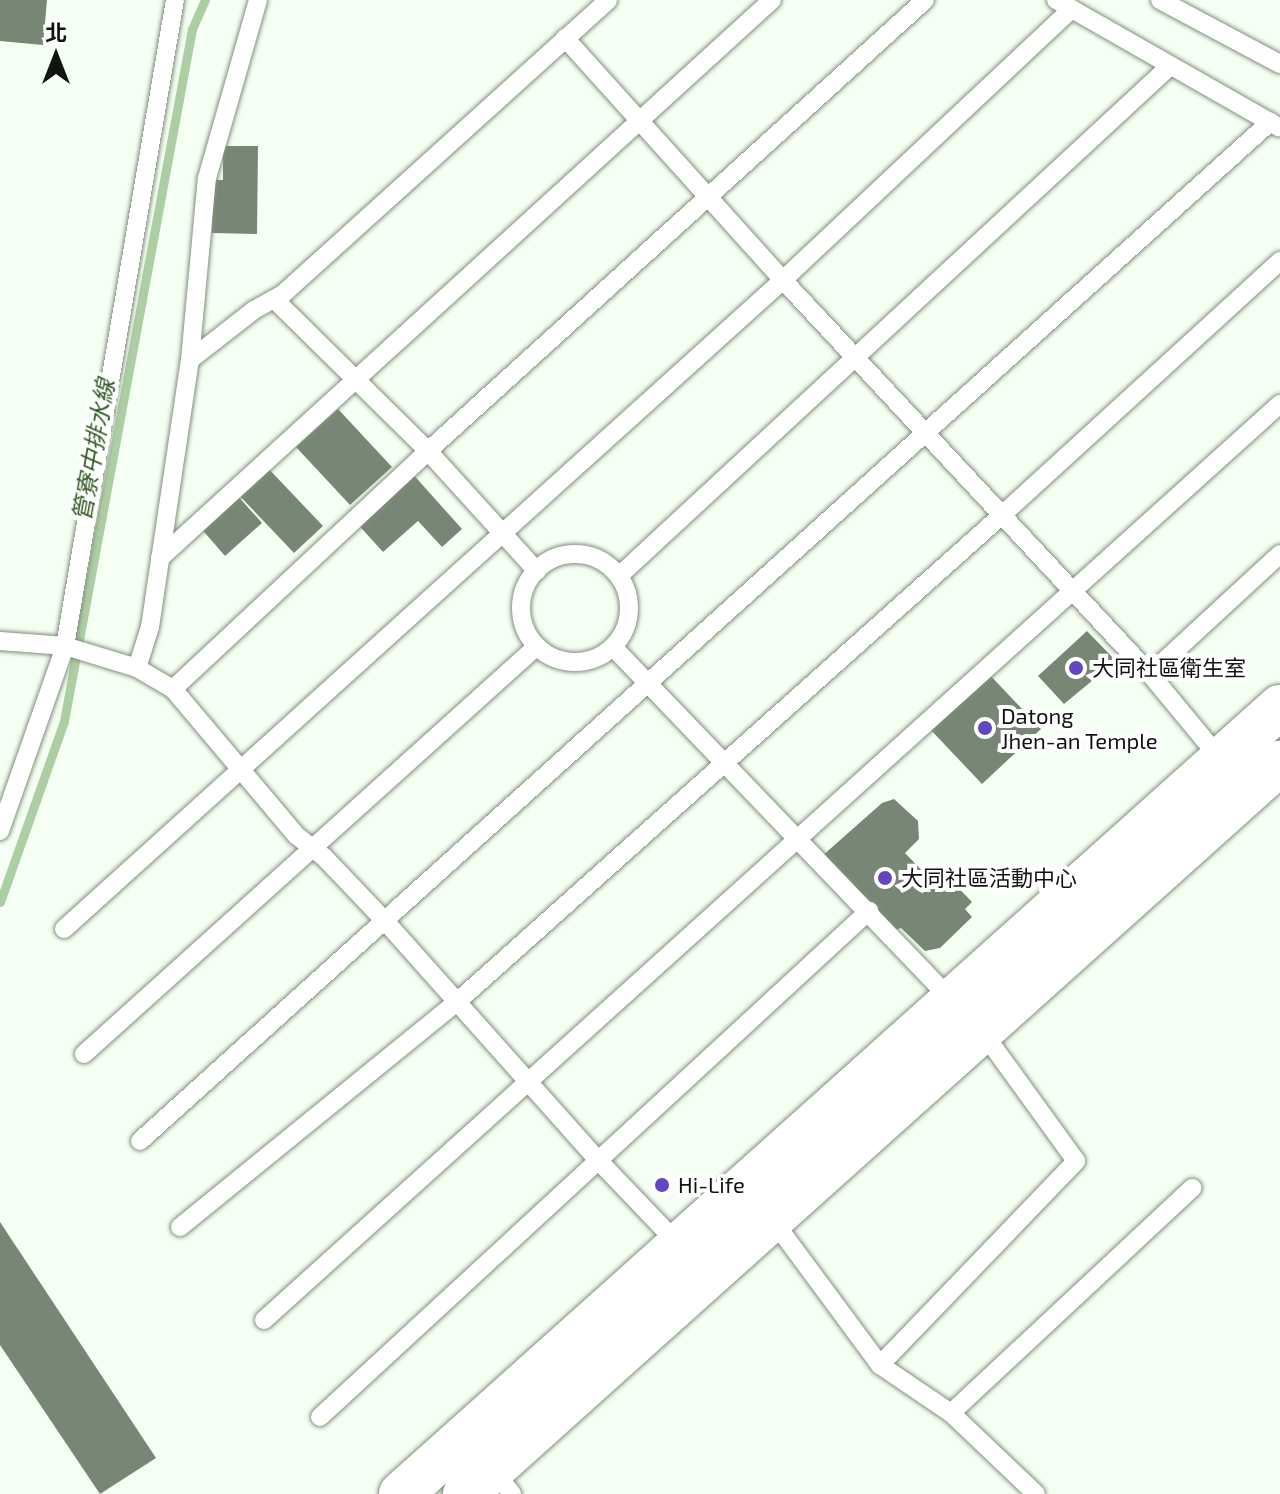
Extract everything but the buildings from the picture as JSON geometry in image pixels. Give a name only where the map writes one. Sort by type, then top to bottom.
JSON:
[{"type":"main road","points":[[401,1494],[481,1467],[694,1260],[967,1016],[1249,771],[1280,707]]},
{"type":"lane","points":[[0,831],[65,646],[175,0]]},
{"type":"lane","points":[[137,668],[150,627],[190,360],[207,178],[258,0]]},
{"type":"lane","points":[[190,360],[254,310],[274,299],[608,0]]},
{"type":"lane","points":[[160,558],[772,0]]},
{"type":"lane","points":[[173,689],[428,451],[925,0]]},
{"type":"lane","points":[[1160,0],[1280,64]]},
{"type":"lane","points":[[64,929],[783,280],[1064,5],[1275,125],[648,682],[140,1141]]},
{"type":"lane","points":[[565,38],[783,280],[1150,674],[1249,771]]},
{"type":"lane","points":[[620,575],[1169,67]]},
{"type":"lane","points":[[180,1227],[458,1001],[1002,515],[1280,261]]},
{"type":"lane","points":[[274,299],[428,451],[537,571]]},
{"type":"lane","points":[[264,1320],[1280,404]]},
{"type":"lane","points":[[1150,674],[1280,554]]},
{"type":"lane","points":[[580,555],[602,561],[620,575],[629,596],[629,620],[614,648],[588,661],[559,660],[536,647],[522,625],[521,600],[537,571],[551,559],[580,555]]},
{"type":"lane","points":[[0,641],[65,646],[137,668],[173,689],[297,836],[313,848],[385,921],[597,1159],[694,1260]]},
{"type":"lane","points":[[84,1054],[536,647]]},
{"type":"lane","points":[[614,648],[967,1016],[1076,1161],[880,1365]]},
{"type":"lane","points":[[320,1417],[869,911]]},
{"type":"lane","points":[[951,1413],[1192,1188]]},
{"type":"lane","points":[[758,1205],[880,1365],[951,1413],[1036,1494]]},
{"type":"waterway","name":"管寮中排水線","points":[[0,902],[64,721],[192,29],[205,0]]},
{"type":"place","name":"大同社區衛生室","points":[[1076,668]]},
{"type":"place","name":"Datong Jhen-an Temple","points":[[985,728]]},
{"type":"place","name":"大同社區活動中心","points":[[885,878]]},
{"type":"place","name":"Hi-Life","points":[[662,1185]]}]
